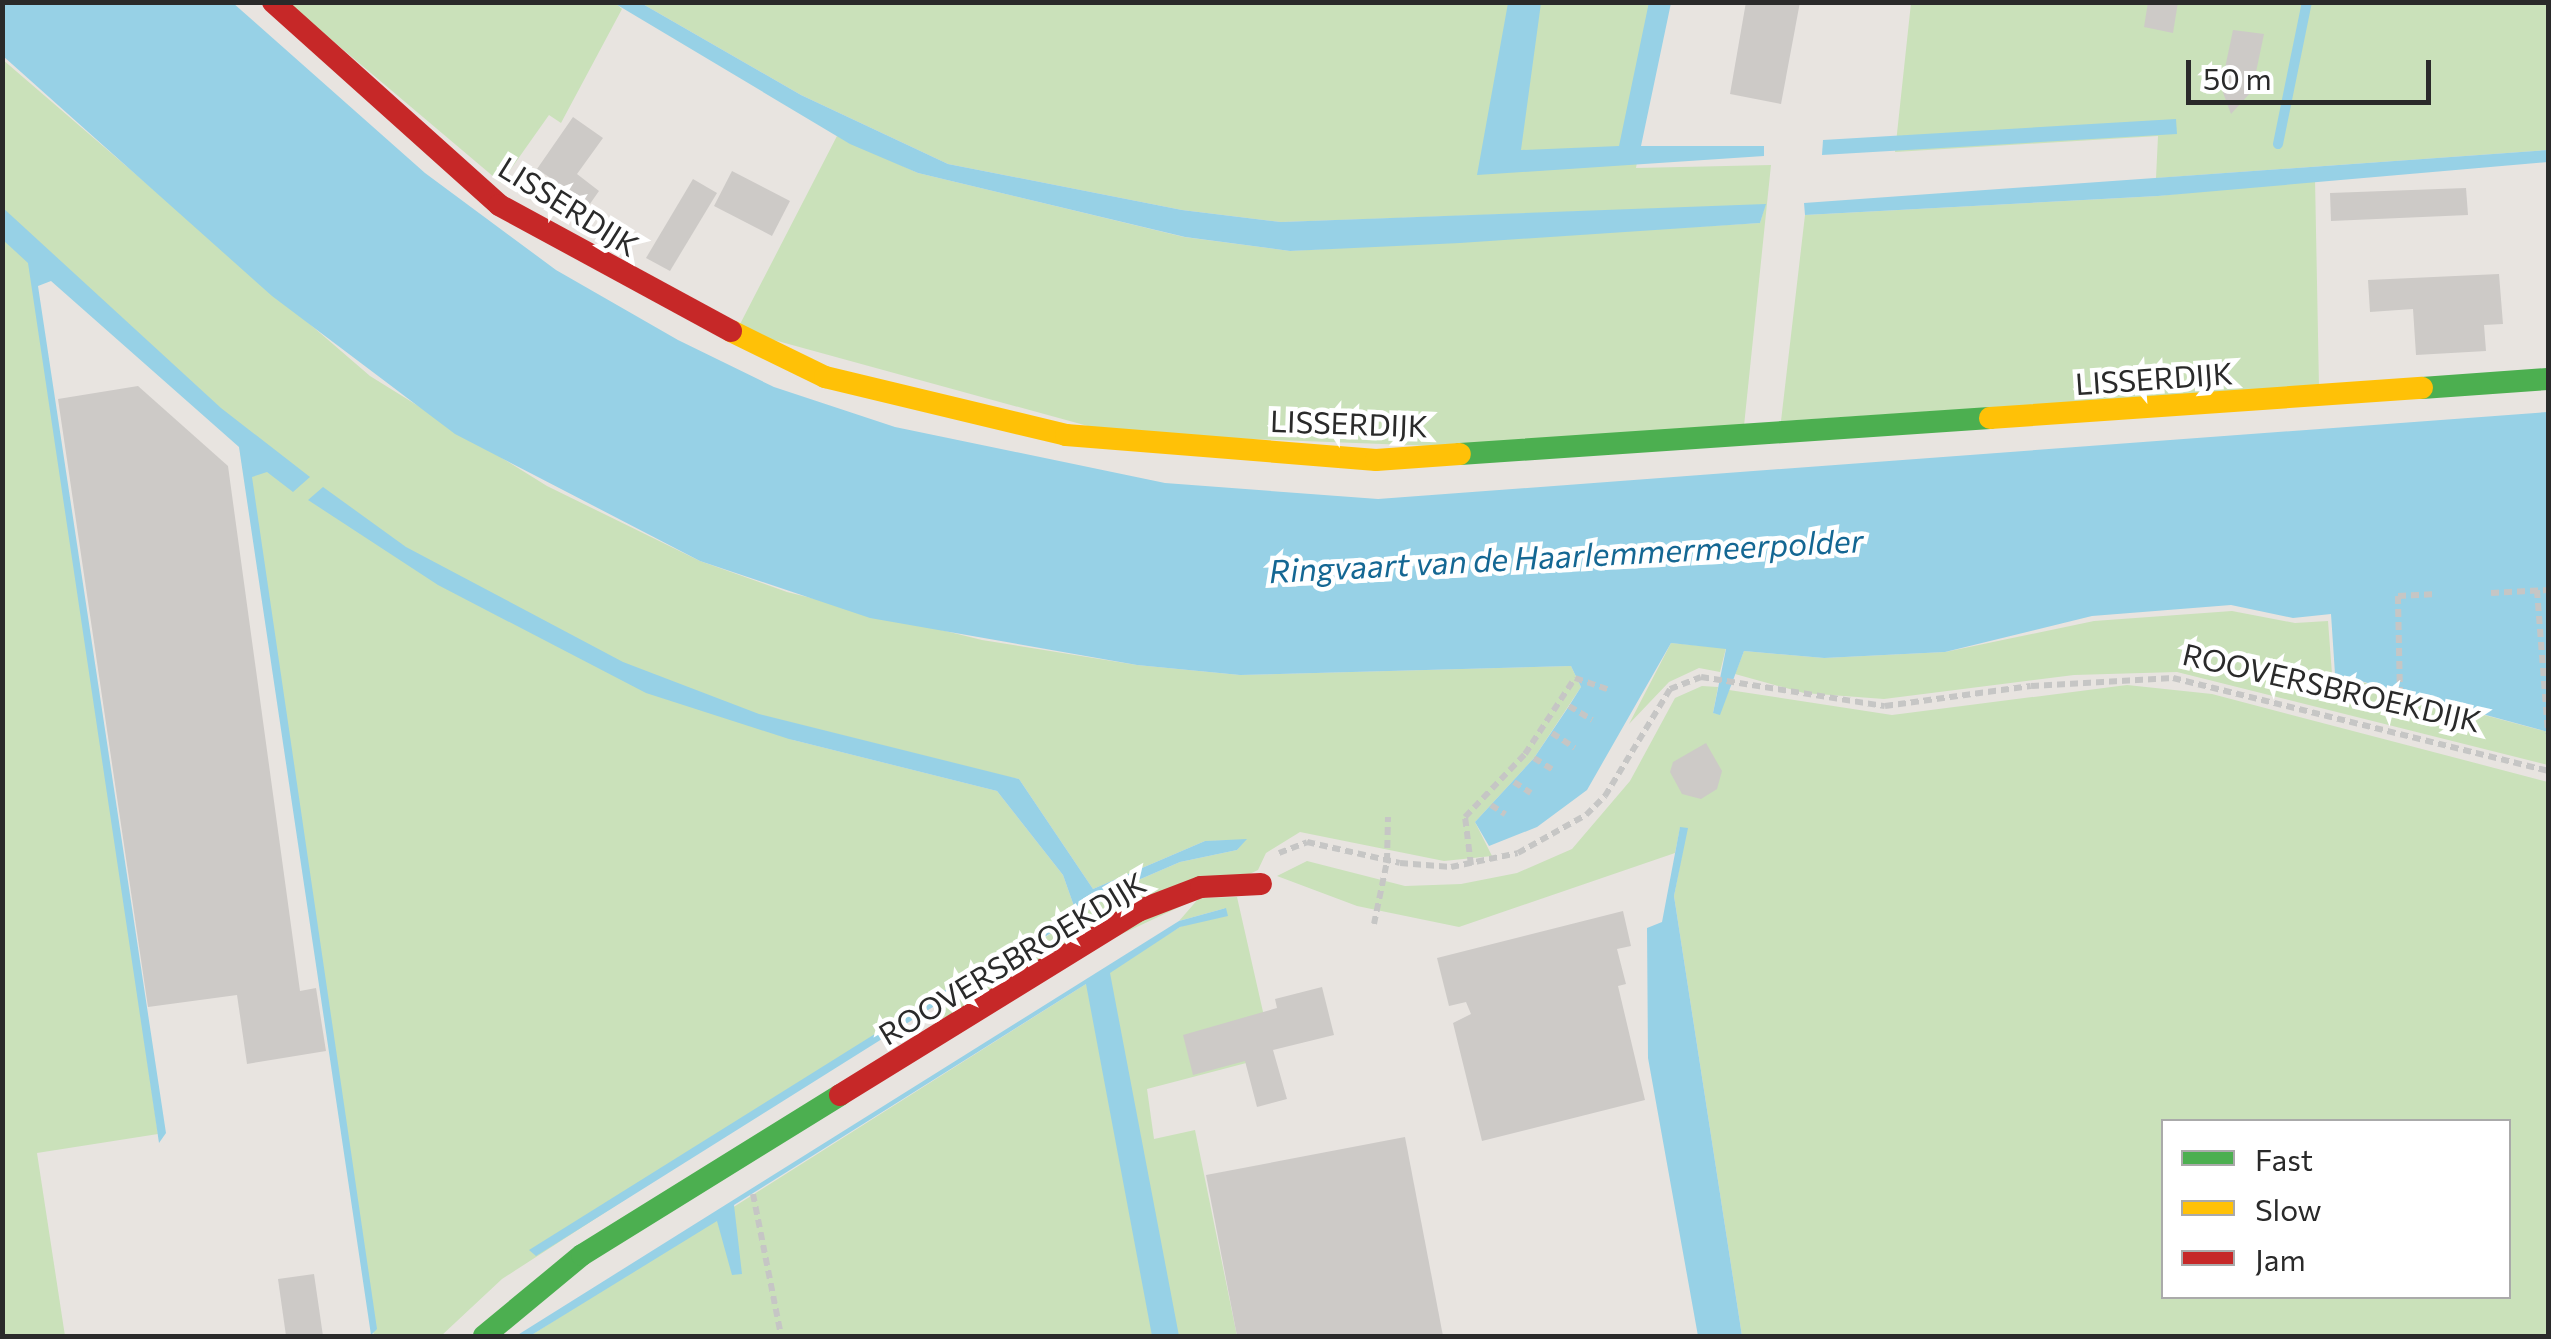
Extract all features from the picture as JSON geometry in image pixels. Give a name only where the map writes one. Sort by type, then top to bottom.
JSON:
[{"type":"street","name":"LISSERDIJK","points":[[274,2],[499,205],[658,295],[824,377],[1066,434],[1376,460],[2548,378]]},
{"type":"street","name":"ROOVERSBROEKDIJK","points":[[484,1336],[582,1254],[1138,910],[1201,886],[1262,884]]},
{"type":"path","points":[[2538,590],[2548,734]]},
{"type":"path","points":[[2491,592],[2548,590]]},
{"type":"path","points":[[2400,695],[2398,596],[2438,594]]},
{"type":"path","points":[[1471,864],[1466,817],[1525,754],[1576,678],[1609,690]]},
{"type":"path","name":"ROOVERSBROEKDIJK","points":[[1262,884],[1284,846],[1308,842],[1387,861],[1471,864],[1518,853],[1586,816],[1605,796],[1670,689],[1687,680],[1716,678],[1885,706],[2031,686],[2173,678],[2548,770]]},
{"type":"path","points":[[1570,706],[1592,720]]},
{"type":"path","points":[[1552,734],[1575,748]]},
{"type":"path","points":[[1534,758],[1555,772]]},
{"type":"path","points":[[1514,782],[1531,794]]},
{"type":"path","points":[[1490,805],[1504,814]]},
{"type":"path","points":[[1374,924],[1387,861],[1388,818]]},
{"type":"path","points":[[756,1201],[781,1336]]},
{"type":"green space","points":[[614,2],[622,9],[561,123],[549,115],[501,183],[288,3]]},
{"type":"green space","points":[[641,3],[1665,3],[1636,168],[1771,165],[1744,426],[1488,448],[1117,434],[737,330],[837,136],[918,173],[1184,237],[1290,251],[1760,223],[1765,205],[1281,222],[1182,210],[948,164],[801,95]]},
{"type":"green space","points":[[1911,3],[2548,3],[2548,150],[2156,178],[2158,136],[1895,152]]},
{"type":"green space","points":[[2,59],[370,376],[547,486],[700,561],[787,592],[982,640],[1137,665],[1240,675],[1571,666],[1581,687],[1534,758],[1475,822],[1492,856],[1444,861],[1300,832],[1266,853],[1258,870],[939,1020],[935,1007],[1129,884],[1180,862],[1237,850],[1245,840],[1205,841],[1093,889],[1019,779],[789,739],[997,791],[1063,875],[1075,909],[502,1279],[441,1336],[374,1336],[238,437],[30,249],[158,1134],[37,1153],[65,1336],[3,1336]]},
{"type":"green space","points":[[2315,178],[2319,387],[1781,421],[1805,215],[2158,196]]},
{"type":"green space","points":[[2232,611],[2295,623],[2328,621],[2332,674],[2548,732],[2548,765],[2177,672],[2074,675],[1884,699],[1804,693],[1735,674],[1744,651],[1824,658],[1945,652],[2094,621]]},
{"type":"green space","points":[[1671,643],[1726,648],[1720,672],[1699,668],[1669,682],[1629,724]]},
{"type":"green space","points":[[2127,685],[2212,694],[2548,782],[2548,1336],[1742,1336],[1674,896],[1687,828],[1680,828],[1675,853],[1459,927],[1357,906],[1277,876],[1307,861],[1405,886],[1461,884],[1517,873],[1572,849],[1630,781],[1675,698],[1702,686],[1718,687],[1713,713],[1719,714],[1729,690],[1892,715]]},
{"type":"green space","points":[[1237,897],[1273,1056],[1147,1089],[1154,1139],[1195,1130],[1237,1336],[530,1336],[1086,984],[1180,927],[1226,908],[1179,921],[1199,898]]},
{"type":"water","points":[[1649,2],[1671,3],[1641,146],[1764,146],[1764,156],[1477,175],[1508,3],[1541,3],[1521,150],[1619,146]]},
{"type":"water","name":"Ringvaart van de Haarlemmermeerpolder","points":[[3,3],[233,3],[425,173],[556,270],[678,340],[774,387],[895,427],[1165,483],[1378,499],[2548,412],[2548,732],[2335,674],[2331,614],[2293,618],[2231,605],[2092,616],[1945,652],[1824,658],[1744,651],[1720,715],[1713,713],[1726,649],[1671,643],[1587,790],[1537,827],[1489,846],[1475,822],[1534,758],[1581,687],[1571,666],[1240,675],[1137,665],[870,618],[700,561],[455,434],[272,296],[3,56]]},
{"type":"water","points":[[614,3],[641,3],[801,95],[948,164],[1182,210],[1281,222],[1766,204],[1760,223],[1460,243],[1290,251],[1185,237],[918,173],[850,144]]},
{"type":"water","points":[[2176,119],[2177,134],[1822,155],[1823,140]]},
{"type":"water","points":[[2548,150],[2548,162],[2158,196],[1805,215],[1804,203]]},
{"type":"water","points":[[2,207],[221,408],[310,477],[293,492],[267,472],[252,477],[377,1329],[371,1335],[239,447],[51,281],[38,286],[166,1133],[159,1143],[28,263],[3,240]]},
{"type":"water","points":[[323,487],[406,547],[623,662],[759,714],[1019,779],[1093,889],[1205,841],[1247,839],[1237,850],[1180,862],[1129,884],[536,1256],[529,1250],[1075,909],[1063,875],[997,791],[789,739],[646,693],[438,585],[308,500]]},
{"type":"water","points":[[1680,827],[1688,828],[1674,896],[1742,1336],[1698,1336],[1648,1058],[1647,928],[1662,922]]},
{"type":"water","points":[[1226,908],[1228,916],[1180,927],[1110,973],[1179,1336],[1152,1336],[1086,984],[734,1205],[742,1274],[732,1275],[717,1221],[530,1336],[516,1336],[1179,921]]},
{"type":"building","points":[[1746,2],[1800,2],[1781,104],[1730,94]]},
{"type":"building","points":[[2148,2],[2178,2],[2173,33],[2144,27]]},
{"type":"building","points":[[2233,30],[2264,34],[2252,91],[2231,114],[2221,87]]},
{"type":"building","points":[[573,117],[603,138],[577,174],[599,191],[580,218],[540,190],[549,177],[537,169]]},
{"type":"building","points":[[732,171],[790,201],[772,236],[714,206]]},
{"type":"building","points":[[693,179],[717,193],[670,271],[646,258]]},
{"type":"building","points":[[2466,188],[2468,215],[2331,221],[2330,193]]},
{"type":"building","points":[[2499,274],[2503,324],[2484,325],[2486,351],[2416,355],[2413,309],[2370,312],[2368,280]]},
{"type":"building","points":[[138,386],[228,466],[300,991],[316,988],[326,1051],[247,1064],[237,995],[148,1007],[58,399]]},
{"type":"building","points":[[1706,743],[1722,771],[1717,789],[1701,799],[1682,794],[1670,772],[1673,762]]},
{"type":"building","points":[[1623,911],[1631,946],[1617,949],[1626,984],[1618,986],[1645,1100],[1482,1141],[1453,1023],[1471,1014],[1466,1002],[1449,1006],[1437,958]]},
{"type":"building","points":[[1322,987],[1334,1035],[1273,1050],[1287,1099],[1257,1107],[1245,1061],[1193,1075],[1183,1035],[1277,1008],[1275,999]]},
{"type":"building","points":[[1405,1137],[1443,1336],[1237,1336],[1206,1175]]},
{"type":"building","points":[[314,1274],[323,1336],[286,1336],[278,1279]]},
{"type":"waterway","points":[[2278,144],[2307,2]]},
{"type":"traffic: fast","points":[[2422,388],[2548,379]]},
{"type":"traffic: fast","points":[[1460,454],[1990,418]]},
{"type":"traffic: fast","points":[[484,1336],[582,1255],[840,1095]]},
{"type":"traffic: slow","points":[[731,331],[825,377],[1066,435],[1376,460],[1460,454]]},
{"type":"traffic: slow","points":[[1990,418],[2422,388]]},
{"type":"traffic: jam","points":[[273,2],[499,205],[731,331]]},
{"type":"traffic: jam","points":[[840,1095],[1138,911],[1201,887],[1261,884]]}]
